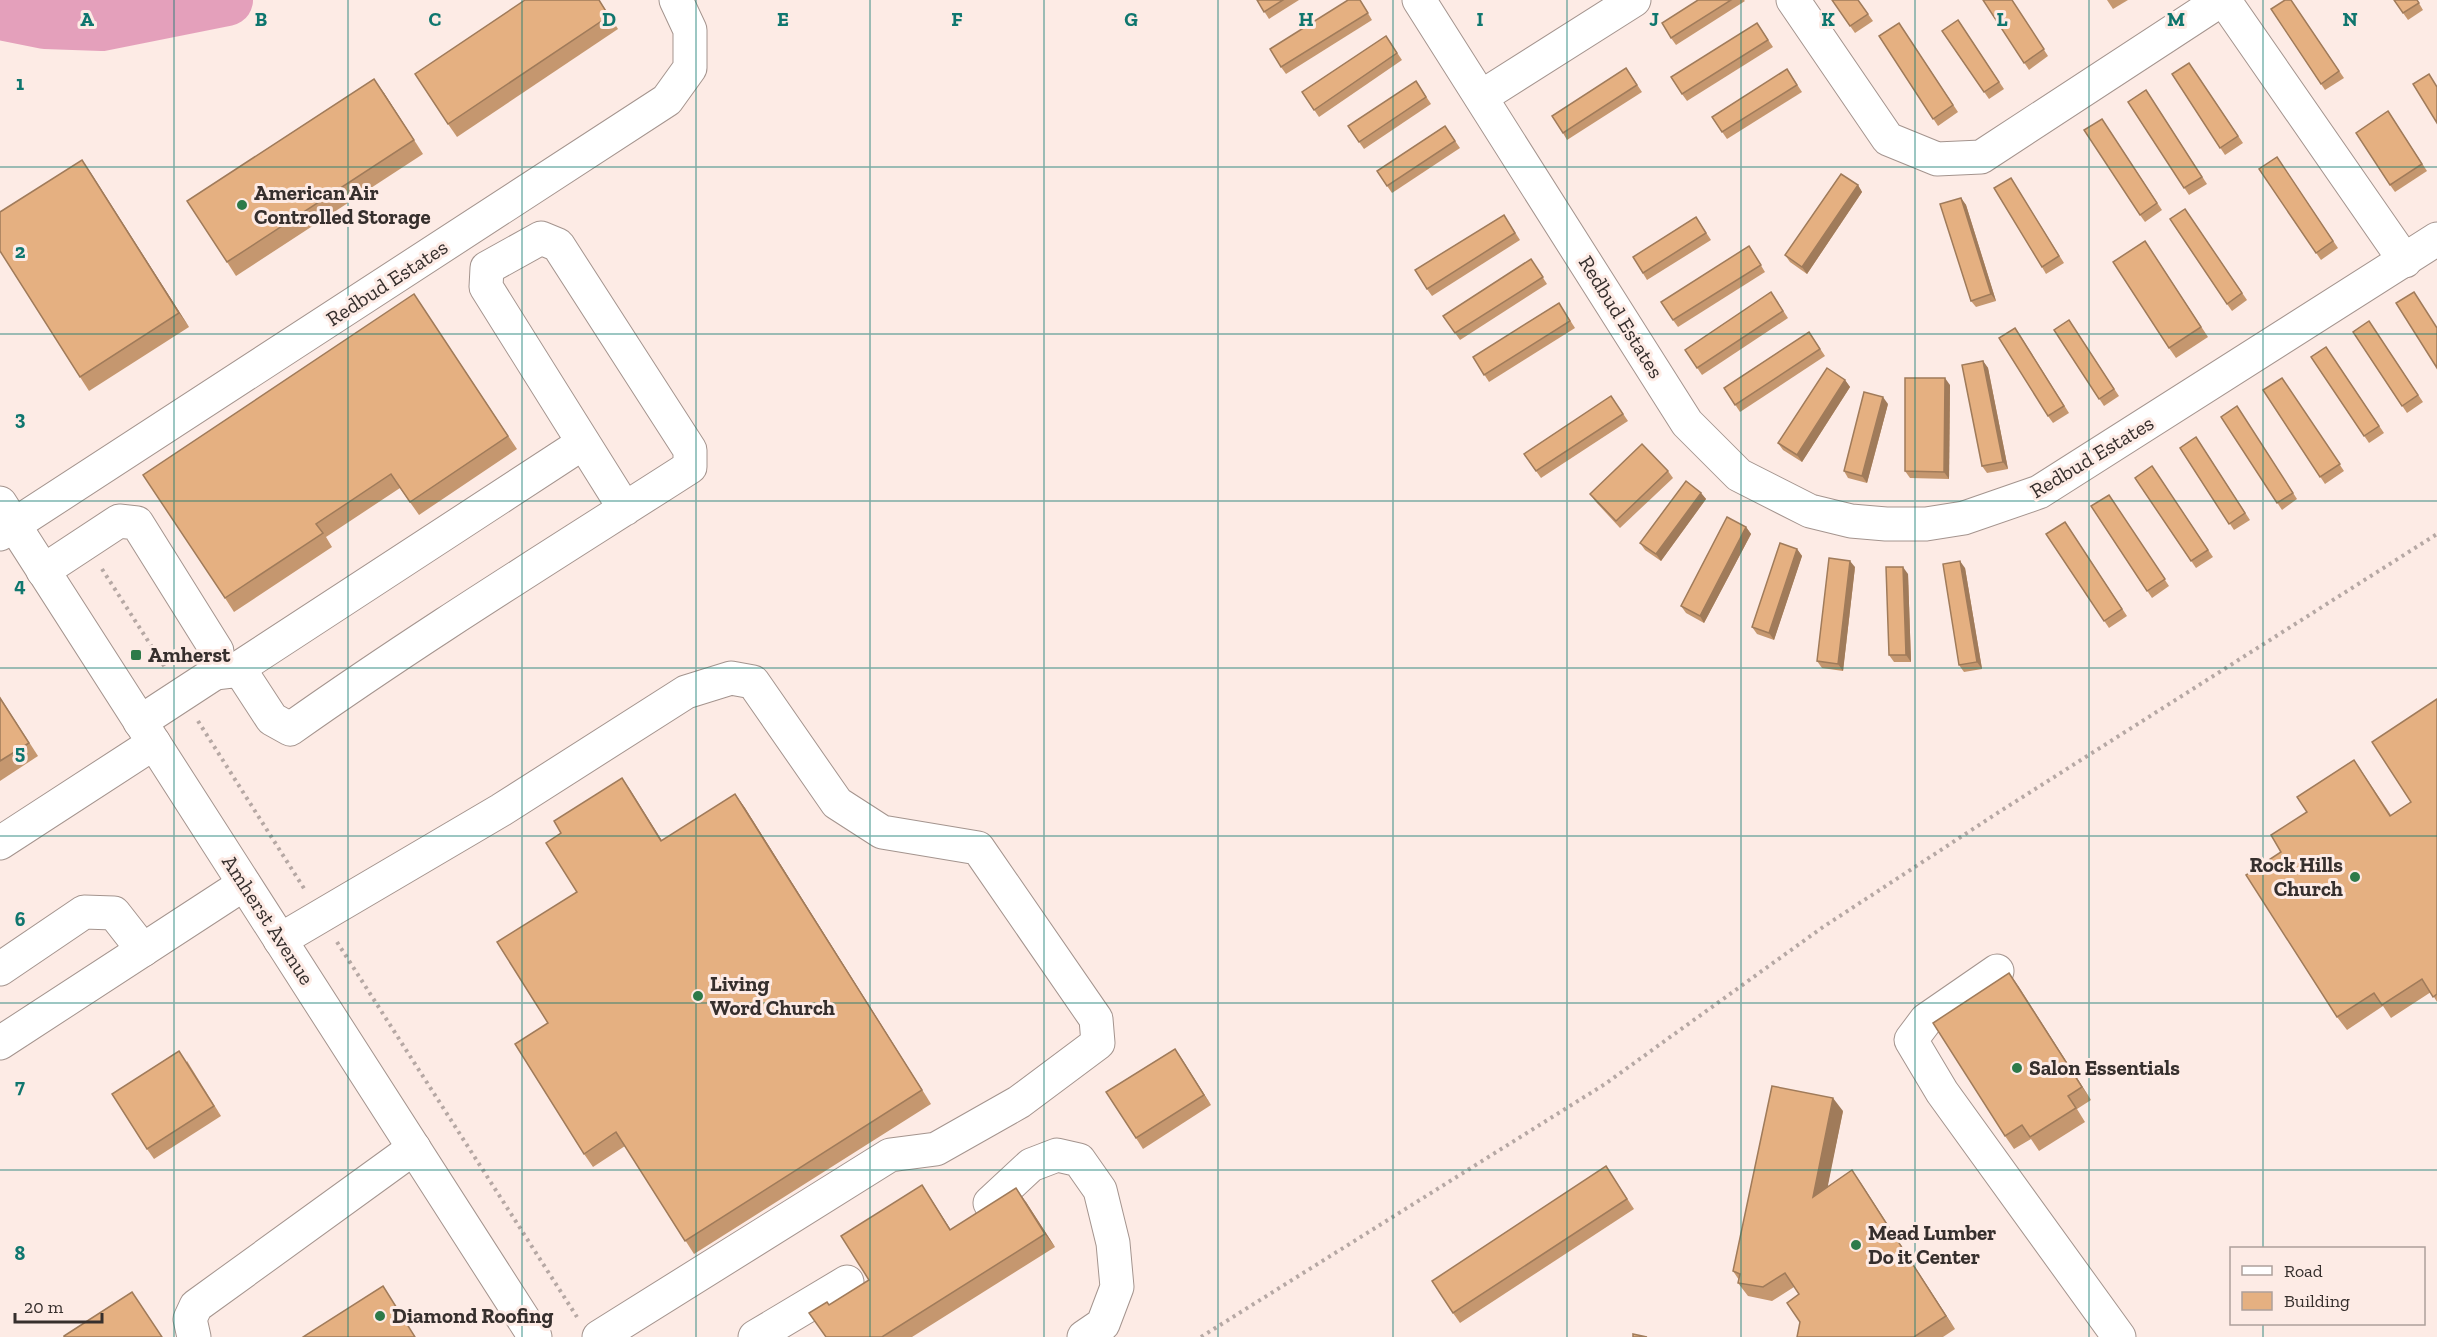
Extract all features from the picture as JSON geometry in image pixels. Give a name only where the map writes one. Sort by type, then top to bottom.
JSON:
[{"type":"street","name":"Redbud Estates","points":[[4,521],[667,100],[690,68],[690,30],[676,0]]},
{"type":"street","name":"Redbud Estates","points":[[1419,0],[1687,423],[1739,475],[1810,511],[1851,521],[1926,524],[2000,508],[2039,492],[2437,239]]},
{"type":"street","points":[[1481,97],[1634,0]]},
{"type":"street","points":[[1792,0],[1888,139],[1936,159],[1981,157],[2223,0],[2405,261]]},
{"type":"street","points":[[225,672],[240,670],[272,719],[290,729],[365,676],[625,509],[690,467],[690,450],[558,245],[540,238],[487,268],[486,287],[625,509]]},
{"type":"street","points":[[0,843],[225,672],[583,443]]},
{"type":"street","name":"Amherst Avenue","points":[[4,521],[43,570],[536,1337]]},
{"type":"street","points":[[43,570],[119,521],[137,523],[217,651],[225,672]]},
{"type":"street","points":[[280,940],[501,810],[686,692],[731,678],[753,682],[837,804],[882,832],[978,848],[1096,1019],[1098,1043],[1019,1102],[936,1149],[890,1155],[598,1337]]},
{"type":"street","points":[[0,1043],[244,884]]},
{"type":"street","points":[[0,969],[84,912],[114,913],[142,950]]},
{"type":"street","points":[[1997,971],[1926,1020],[1911,1040],[1942,1092],[2119,1337]]},
{"type":"street","points":[[194,1337],[190,1319],[196,1306],[414,1148]]},
{"type":"street","points":[[990,1203],[1031,1166],[1057,1155],[1079,1160],[1100,1190],[1113,1243],[1117,1287],[1103,1324],[1084,1337]]},
{"type":"street","points":[[755,1337],[847,1282]]},
{"type":"path","points":[[1201,1337],[1605,1084],[1833,921],[1999,812],[2437,534]]},
{"type":"building","points":[[525,0],[599,0],[609,16],[448,124],[415,74]]},
{"type":"building","points":[[1257,0],[1283,0],[1264,12]]},
{"type":"building","points":[[1348,0],[1360,0],[1368,13],[1281,67],[1270,49]]},
{"type":"building","points":[[1698,0],[1731,0],[1671,38],[1662,23]]},
{"type":"building","points":[[1832,0],[1858,0],[1868,14],[1850,26]]},
{"type":"building","points":[[1983,0],[2012,0],[2044,49],[2024,63]]},
{"type":"building","points":[[2285,0],[2291,0],[2339,71],[2321,84],[2271,9]]},
{"type":"building","points":[[2394,0],[2417,0],[2419,3],[2403,13]]},
{"type":"building","points":[[1958,20],[1999,82],[1984,92],[1942,31]]},
{"type":"building","points":[[1757,23],[1768,40],[1682,94],[1671,77]]},
{"type":"building","points":[[1899,23],[1953,105],[1933,119],[1879,36]]},
{"type":"building","points":[[1386,36],[1397,53],[1314,110],[1302,92]]},
{"type":"building","points":[[2189,63],[2238,136],[2220,148],[2172,74]]},
{"type":"building","points":[[1626,68],[1637,85],[1563,133],[1552,116]]},
{"type":"building","points":[[1787,69],[1797,85],[1722,132],[1712,117]]},
{"type":"building","points":[[2429,74],[2437,87],[2437,123],[2413,84]]},
{"type":"building","points":[[374,79],[414,140],[227,262],[187,201]]},
{"type":"building","points":[[1416,81],[1426,97],[1359,142],[1348,126]]},
{"type":"building","points":[[2146,90],[2202,177],[2184,188],[2128,102]]},
{"type":"building","points":[[2388,111],[2422,164],[2390,185],[2356,133]]},
{"type":"building","points":[[2102,119],[2157,203],[2140,215],[2084,130]]},
{"type":"building","points":[[1445,126],[1455,141],[1387,186],[1377,171]]},
{"type":"building","points":[[2277,157],[2333,241],[2316,253],[2259,169]]},
{"type":"building","points":[[82,160],[179,313],[80,377],[0,251],[0,212]]},
{"type":"building","points":[[1841,174],[1858,185],[1802,267],[1785,255]]},
{"type":"building","points":[[2011,178],[2059,256],[2042,267],[1994,188]]},
{"type":"building","points":[[1961,198],[1991,294],[1971,301],[1940,204]]},
{"type":"building","points":[[2185,209],[2242,293],[2227,304],[2170,219]]},
{"type":"building","points":[[1504,215],[1515,233],[1427,289],[1415,270]]},
{"type":"building","points":[[1696,217],[1706,233],[1643,273],[1633,257]]},
{"type":"building","points":[[2145,241],[2201,327],[2169,348],[2113,262]]},
{"type":"building","points":[[1749,246],[1761,265],[1673,320],[1661,302]]},
{"type":"building","points":[[1531,259],[1543,277],[1455,333],[1443,316]]},
{"type":"building","points":[[1771,292],[1783,311],[1697,368],[1685,350]]},
{"type":"building","points":[[2414,292],[2437,328],[2437,368],[2396,303]]},
{"type":"building","points":[[414,294],[508,436],[410,502],[391,474],[316,524],[323,533],[225,598],[143,475]]},
{"type":"building","points":[[1559,303],[1570,321],[1484,375],[1473,357]]},
{"type":"building","points":[[2069,320],[2114,389],[2099,399],[2054,330]]},
{"type":"building","points":[[2369,321],[2418,395],[2402,406],[2353,332]]},
{"type":"building","points":[[2015,328],[2064,406],[2048,416],[1999,338]]},
{"type":"building","points":[[1809,332],[1820,349],[1735,405],[1724,388]]},
{"type":"building","points":[[2326,347],[2379,426],[2364,436],[2311,357]]},
{"type":"building","points":[[1983,361],[2003,462],[1982,466],[1962,365]]},
{"type":"building","points":[[1827,368],[1845,380],[1797,455],[1778,443]]},
{"type":"building","points":[[1905,378],[1945,378],[1944,472],[1905,471]]},
{"type":"building","points":[[2282,378],[2340,464],[2320,477],[2263,390]]},
{"type":"building","points":[[1864,392],[1883,397],[1862,476],[1844,471]]},
{"type":"building","points":[[1611,396],[1623,414],[1536,471],[1524,454]]},
{"type":"building","points":[[2237,406],[2293,493],[2277,503],[2221,417]]},
{"type":"building","points":[[2196,437],[2245,513],[2229,524],[2180,448]]},
{"type":"building","points":[[1642,444],[1668,471],[1616,521],[1590,494]]},
{"type":"building","points":[[2152,466],[2208,550],[2191,561],[2135,478]]},
{"type":"building","points":[[1686,481],[1701,493],[1656,554],[1640,543]]},
{"type":"building","points":[[2109,495],[2165,579],[2147,591],[2091,506]]},
{"type":"building","points":[[1727,517],[1746,527],[1700,616],[1681,606]]},
{"type":"building","points":[[2065,522],[2122,609],[2104,621],[2046,534]]},
{"type":"building","points":[[1780,543],[1797,549],[1769,633],[1752,627]]},
{"type":"building","points":[[1829,558],[1850,561],[1838,664],[1817,661]]},
{"type":"building","points":[[1960,561],[1977,662],[1959,665],[1943,564]]},
{"type":"building","points":[[1886,567],[1903,567],[1906,655],[1889,655]]},
{"type":"building","points":[[0,698],[29,743],[0,761]]},
{"type":"building","name":"Rock Hills Church","points":[[2437,699],[2437,994],[2433,997],[2422,979],[2382,1005],[2374,993],[2337,1017],[2246,875],[2281,852],[2271,835],[2307,812],[2297,797],[2354,760],[2390,816],[2411,802],[2372,742]]},
{"type":"building","name":"Living Word Church","points":[[622,778],[661,841],[735,794],[922,1090],[685,1241],[616,1132],[584,1154],[515,1044],[548,1023],[497,942],[577,892],[546,843],[561,833],[554,821]]},
{"type":"building","name":"Salon Essentials","points":[[2009,973],[2082,1087],[2068,1096],[2076,1108],[2030,1137],[2022,1125],[2005,1136],[1933,1023]]},
{"type":"building","points":[[1175,1049],[1204,1095],[1136,1138],[1106,1092]]},
{"type":"building","points":[[179,1051],[214,1106],[147,1149],[112,1094]]},
{"type":"building","points":[[1772,1086],[1833,1098],[1813,1197],[1852,1170],[1946,1316],[1914,1337],[1797,1337],[1800,1322],[1787,1303],[1799,1294],[1785,1273],[1763,1287],[1738,1283],[1740,1274],[1733,1271]]},
{"type":"building","points":[[1606,1166],[1627,1199],[1453,1313],[1432,1281]]},
{"type":"building","points":[[922,1185],[950,1230],[1016,1188],[1045,1234],[882,1337],[826,1337],[809,1313],[827,1302],[829,1305],[869,1280],[841,1236]]},
{"type":"building","name":"Diamond Roofing","points":[[383,1286],[415,1337],[303,1337]]},
{"type":"building","points":[[132,1292],[162,1337],[64,1337],[64,1336]]},
{"type":"waterway","points":[[0,14],[45,23],[102,25],[227,0]]},
{"type":"place","name":"American Air Controlled Storage","points":[[242,205]]},
{"type":"place","name":"Amherst","points":[[136,655]]},
{"type":"place","name":"Rock Hills Church","points":[[2355,877]]},
{"type":"place","name":"Living Word Church","points":[[698,996]]},
{"type":"place","name":"Salon Essentials","points":[[2017,1068]]},
{"type":"place","name":"Mead Lumber Do it Center","points":[[1856,1245]]},
{"type":"place","name":"Diamond Roofing","points":[[380,1316]]}]
